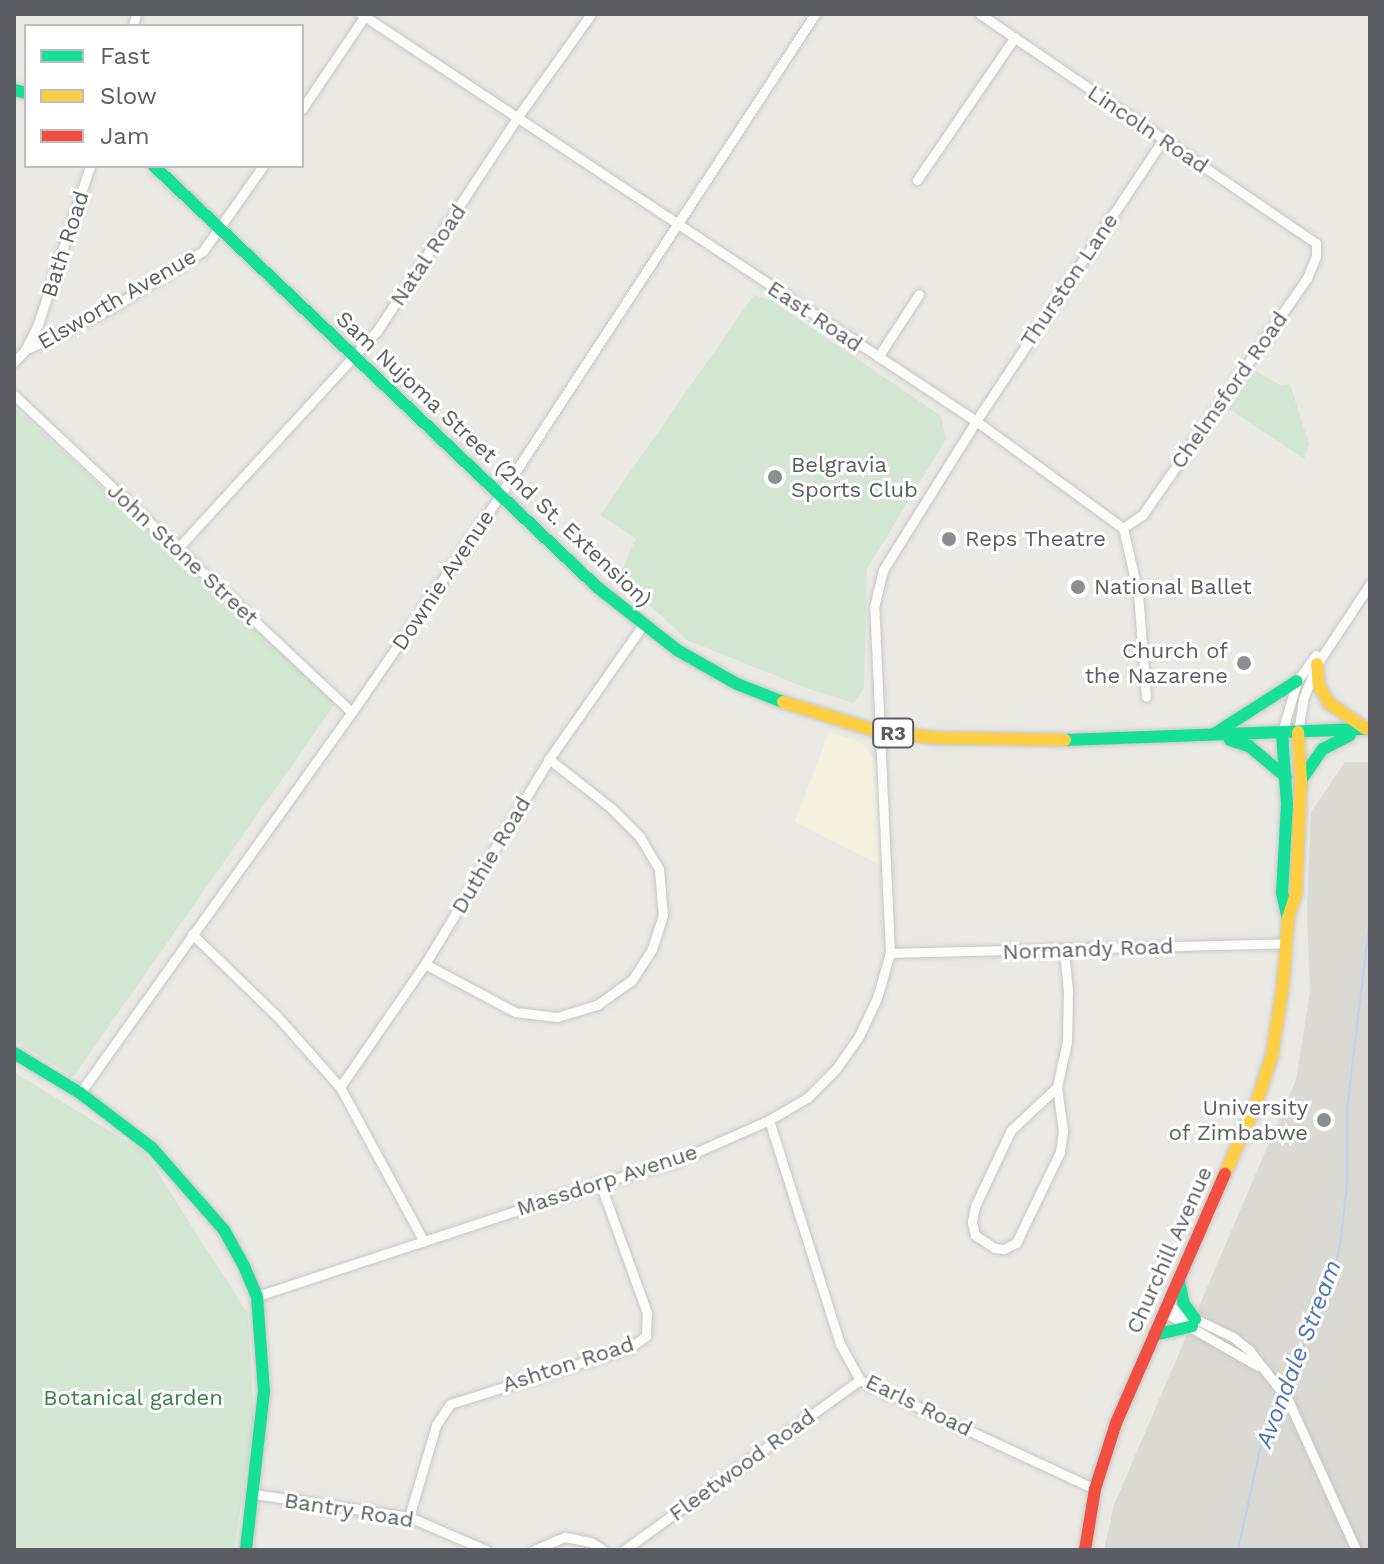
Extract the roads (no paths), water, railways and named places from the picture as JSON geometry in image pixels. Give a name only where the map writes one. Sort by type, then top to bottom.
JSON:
[{"type":"main road","name":"Sam Nujoma Street (2nd St. Extension)","points":[[156,168],[597,587],[677,650],[737,684],[814,714],[880,732],[974,740],[1096,740],[1368,729]]},
{"type":"main road","points":[[1317,664],[1319,686],[1329,703],[1368,729]]},
{"type":"main road","points":[[1213,735],[1297,681]]},
{"type":"main road","points":[[1301,780],[1332,742],[1368,729]]},
{"type":"main road","name":"Churchill Avenue","points":[[1085,1550],[1095,1489],[1116,1423],[1265,1078],[1277,1030],[1288,918],[1296,893],[1301,780],[1298,732]]},
{"type":"main road","name":"Churchill Avenue","points":[[1282,733],[1286,777],[1282,893],[1288,918]]},
{"type":"main road","points":[[1213,735],[1249,746],[1286,777]]},
{"type":"main road","points":[[14,1053],[80,1093],[166,1162],[224,1230],[257,1296],[264,1391],[246,1550]]},
{"type":"main road","points":[[1154,1335],[1194,1322],[1184,1304],[1179,1278]]},
{"type":"street","name":"Natal Road","points":[[178,548],[355,359],[437,243],[519,115],[591,14]]},
{"type":"street","name":"Downie Avenue","points":[[80,1093],[352,712],[500,496],[815,14]]},
{"type":"street","name":"Lincoln Road","points":[[980,14],[1316,243]]},
{"type":"street","name":"East Road","points":[[362,15],[519,115],[976,421],[1123,528]]},
{"type":"street","points":[[304,106],[362,15]]},
{"type":"street","points":[[917,180],[1015,37]]},
{"type":"street","name":"Thurston Lane","points":[[880,732],[874,607],[883,570],[976,421],[1163,140]]},
{"type":"street","name":"Bath Road","points":[[14,362],[25,350],[52,287],[89,168]]},
{"type":"street","name":"Elsworth Avenue","points":[[25,350],[57,337],[203,251],[262,168]]},
{"type":"street","name":"Chelmsford Road","points":[[1123,528],[1142,515],[1307,278],[1316,256],[1316,243]]},
{"type":"street","points":[[878,357],[919,294]]},
{"type":"street","name":"John Stone Street","points":[[14,395],[352,712]]},
{"type":"street","points":[[1123,528],[1138,593],[1146,697]]},
{"type":"street","points":[[1282,733],[1297,681],[1370,584]]},
{"type":"street","name":"Duthie Road","points":[[340,1087],[425,964],[549,759],[643,625]]},
{"type":"street","points":[[1298,732],[1303,699],[1332,638]]},
{"type":"street","name":"Massdorp Avenue","points":[[257,1296],[600,1183],[672,1163],[769,1120],[807,1098],[858,1038],[877,998],[890,953],[880,732]]},
{"type":"street","points":[[425,964],[515,1012],[557,1017],[597,1005],[632,980],[652,949],[663,916],[659,869],[640,837],[610,807],[549,759]]},
{"type":"street","points":[[192,934],[276,1015],[340,1087],[424,1242]]},
{"type":"street","name":"Normandy Road","points":[[890,953],[1286,943]]},
{"type":"street","points":[[1057,1087],[1011,1130],[975,1206],[972,1222],[975,1235],[994,1248],[1004,1249],[1016,1243],[1060,1152],[1063,1131],[1057,1087],[1067,1042],[1068,991],[1064,950]]},
{"type":"street","name":"Earls Road","points":[[769,1120],[840,1344],[860,1380],[1095,1489]]},
{"type":"street","name":"Ashton Road","points":[[409,1517],[436,1425],[450,1404],[629,1348],[646,1336],[647,1313],[600,1183]]},
{"type":"street","points":[[1166,1309],[1194,1322],[1261,1368],[1288,1400],[1356,1550]]},
{"type":"street","name":"Fleetwood Road","points":[[624,1550],[860,1380]]},
{"type":"street","name":"Bantry Road","points":[[254,1494],[409,1517],[486,1550]]},
{"type":"street","points":[[534,1550],[551,1539],[565,1537],[578,1537],[603,1550]]},
{"type":"waterway","name":"Avondale Stream","points":[[1285,1388],[1330,1288],[1340,1245],[1347,1185],[1347,1110],[1370,918]]},
{"type":"waterway","name":"Avondale Stream","points":[[1238,1550],[1262,1440],[1280,1398]]},
{"type":"place","name":"Belgravia Sports Club","points":[[775,477]]},
{"type":"place","name":"Reps Theatre","points":[[949,539]]},
{"type":"place","name":"National Ballet","points":[[1078,587]]},
{"type":"place","name":"Church of the Nazarene","points":[[1244,663]]},
{"type":"place","name":"University of Zimbabwe","points":[[1324,1120]]},
{"type":"park label","name":"Botanical garden","points":[[133,1398]]}]
